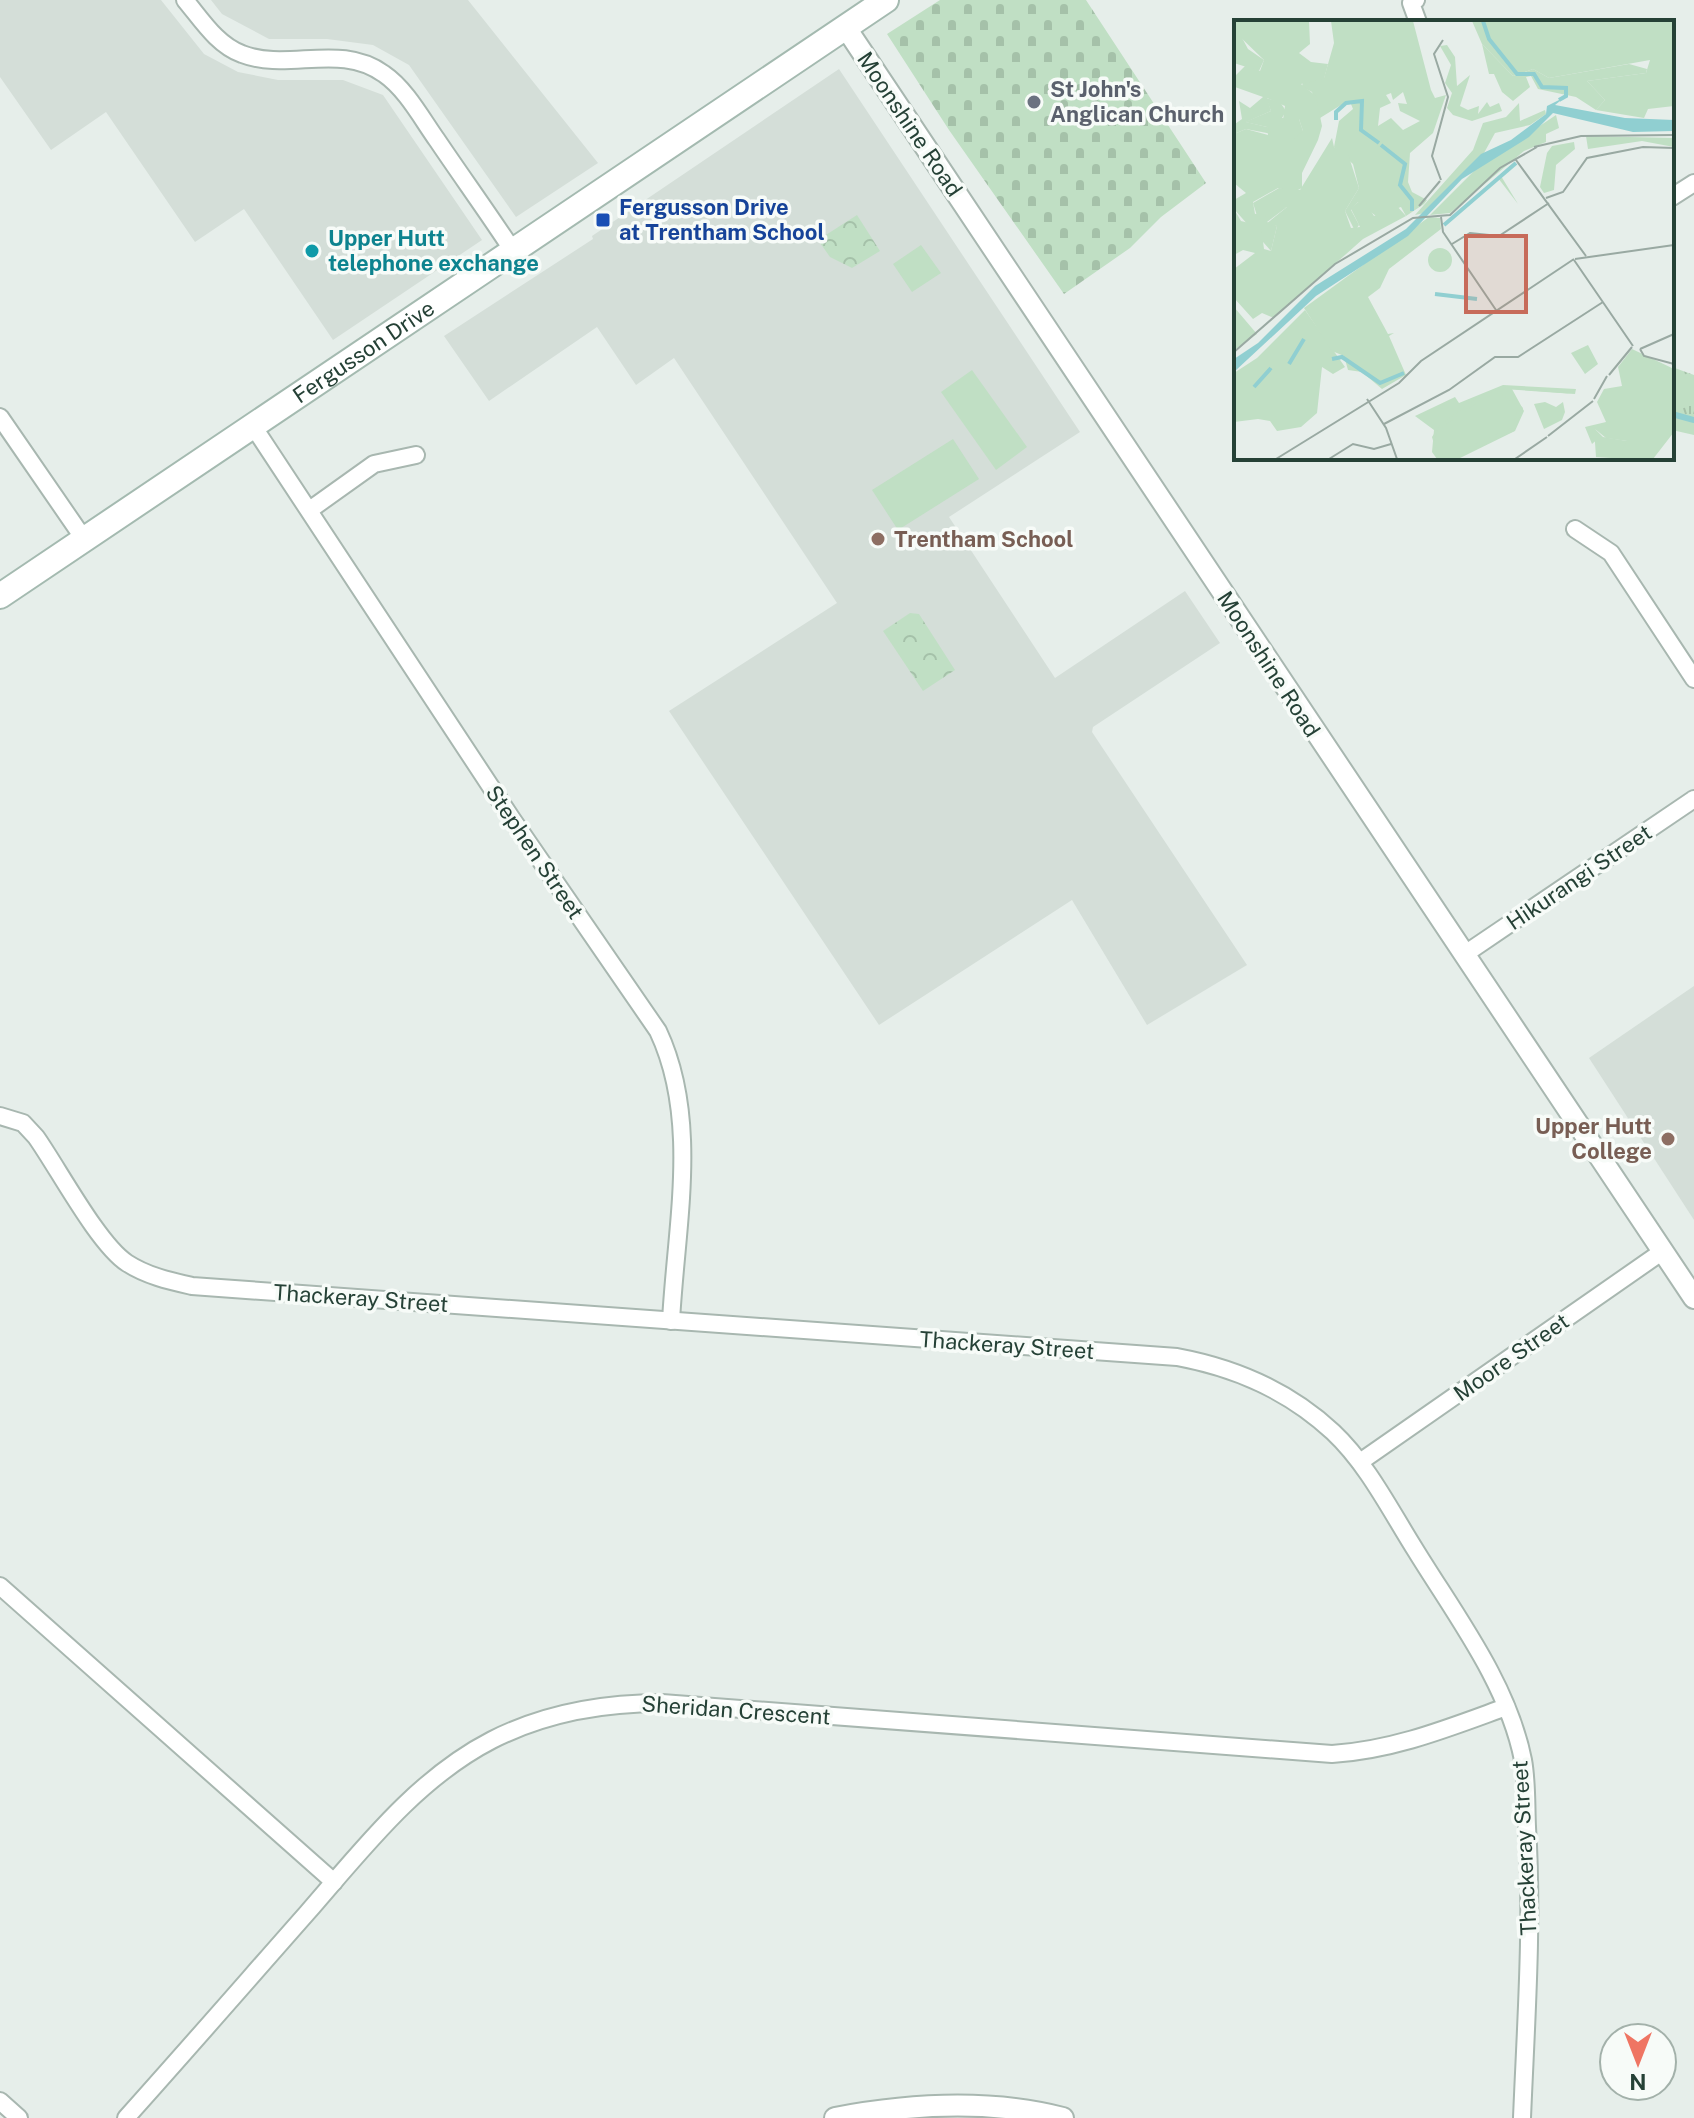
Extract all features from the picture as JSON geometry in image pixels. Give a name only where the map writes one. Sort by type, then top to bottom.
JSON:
[{"type":"main road","name":"Fergusson Drive","points":[[0,596],[886,0]]},
{"type":"street","points":[[185,0],[218,39],[241,54],[267,59],[337,57],[362,63],[385,74],[414,107],[513,251]]},
{"type":"street","points":[[1416,0],[1411,3],[1417,20]]},
{"type":"street","name":"Moonshine Road","points":[[846,28],[1694,1298]]},
{"type":"street","points":[[1674,196],[1694,183]]},
{"type":"street","points":[[0,417],[84,539]]},
{"type":"street","name":"Stephen Street","points":[[253,426],[311,509],[504,807],[658,1031],[672,1061],[683,1119],[671,1321]]},
{"type":"street","points":[[311,509],[374,464],[416,455]]},
{"type":"street","points":[[1575,529],[1611,553],[1694,679]]},
{"type":"street","name":"Hikurangi Street","points":[[1465,954],[1694,799]]},
{"type":"street","name":"Thackeray Street","points":[[0,1116],[23,1123],[110,1247],[126,1263],[157,1278],[192,1286],[1177,1357],[1207,1363],[1269,1385],[1333,1432],[1360,1462],[1483,1659],[1506,1707],[1523,1761],[1531,1892],[1522,2118]]},
{"type":"street","name":"Moore Street","points":[[1360,1462],[1663,1251]]},
{"type":"street","points":[[0,1586],[334,1882]]},
{"type":"street","name":"Sheridan Crescent","points":[[126,2118],[334,1882],[428,1782],[491,1741],[555,1717],[615,1703],[662,1703],[1332,1754],[1373,1751],[1408,1743],[1506,1707]]},
{"type":"street","points":[[0,2101],[19,2118]]},
{"type":"street","points":[[835,2118],[905,2106],[951,2106],[992,2107],[1063,2118]]},
{"type":"shaded area","points":[[0,0],[161,0],[204,54],[238,72],[278,80],[343,80],[383,95],[482,240],[333,340],[244,209],[195,242],[106,112],[51,150],[0,77]]},
{"type":"shaded area","points":[[211,0],[468,0],[598,163],[516,217],[409,65],[373,45],[327,39],[269,39],[222,14]]},
{"type":"shaded area","name":"Trentham School","points":[[839,69],[1080,432],[949,517],[1055,678],[1185,591],[1220,643],[1093,727],[1092,732],[1247,965],[1147,1025],[1072,900],[879,1025],[669,711],[837,603],[674,358],[636,385],[597,327],[489,401],[444,336],[593,239],[592,236]]},
{"type":"shaded area","name":"Upper Hutt College","points":[[1694,986],[1694,1220],[1589,1058]]},
{"type":"green space","points":[[940,0],[1086,0],[1206,183],[1161,217],[1130,248],[1064,294],[949,130],[887,34]]},
{"type":"green space","points":[[857,215],[880,251],[852,268],[830,257],[818,240]]},
{"type":"green space","points":[[921,245],[941,273],[912,292],[893,264]]},
{"type":"green space","points":[[1674,368],[1694,375],[1694,435],[1674,430]]},
{"type":"green space","points":[[972,370],[1027,447],[996,470],[941,392]]},
{"type":"green space","points":[[953,439],[979,479],[898,530],[872,490]]},
{"type":"green space","points":[[910,613],[919,614],[955,670],[923,691],[883,631]]},
{"type":"waterway","points":[[1674,415],[1694,420]]},
{"type":"place","name":"St John's Anglican Church","points":[[1034,102]]},
{"type":"place","name":"Fergusson Drive at Trentham School","points":[[603,220]]},
{"type":"place","name":"Upper Hutt telephone exchange","points":[[312,251]]},
{"type":"place","name":"Trentham School","points":[[878,539]]},
{"type":"place","name":"Upper Hutt College","points":[[1668,1139]]}]
